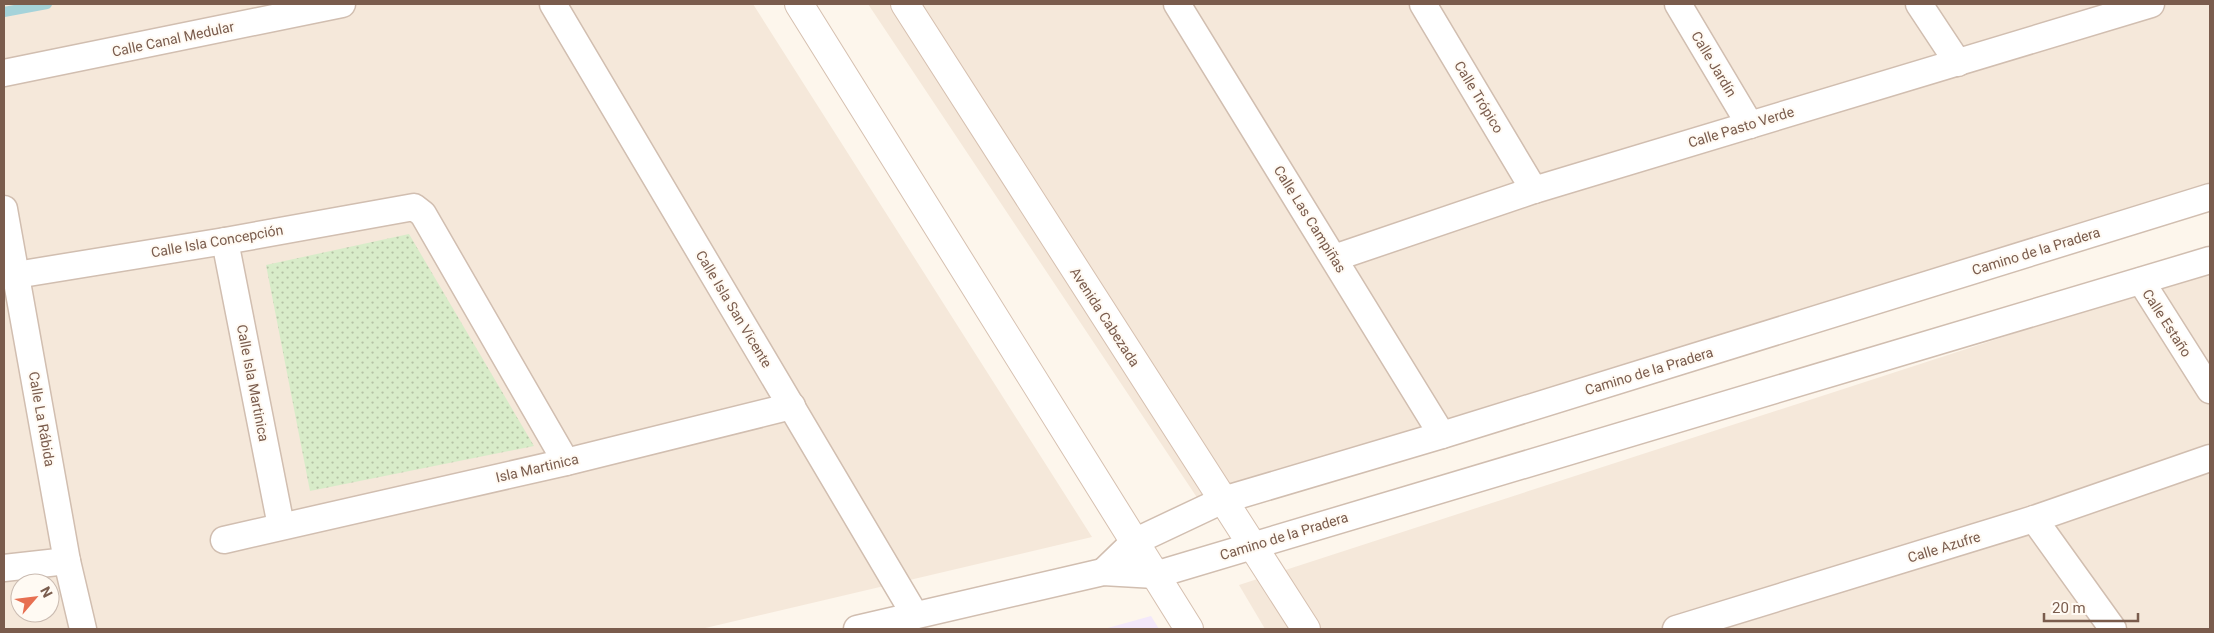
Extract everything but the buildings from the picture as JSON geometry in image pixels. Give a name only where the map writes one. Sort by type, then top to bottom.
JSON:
[{"type":"main road","points":[[799,4],[1189,629]]},
{"type":"main road","name":"Avenida Cabezada","points":[[905,4],[1306,629]]},
{"type":"street","name":"Calle Canal Medular","points":[[4,73],[342,4]]},
{"type":"street","name":"Calle Isla San Vicente","points":[[553,4],[915,615]]},
{"type":"street","name":"Calle Las Campiñas","points":[[1177,4],[1442,435]]},
{"type":"street","name":"Calle Trópico","points":[[1423,4],[1534,190]]},
{"type":"street","name":"Calle Jardín","points":[[1678,4],[1750,124]]},
{"type":"street","points":[[1919,4],[1958,63]]},
{"type":"street","name":"Calle Pasto Verde","points":[[1334,258],[1534,190],[2151,4]]},
{"type":"street","name":"Camino de la Pradera","points":[[1103,572],[1134,542],[1223,500],[1442,435],[2210,198]]},
{"type":"street","name":"Calle Isla Concepción","points":[[16,275],[225,241],[410,207],[417,209],[423,214],[566,462]]},
{"type":"street","name":"Calle La Rábida","points":[[4,209],[67,561],[83,629]]},
{"type":"street","name":"Calle Isla Martinica","points":[[225,241],[281,526]]},
{"type":"street","name":"Camino de la Pradera","points":[[857,629],[1103,572],[1155,575],[2210,260]]},
{"type":"street","name":"Calle Estaño","points":[[2141,281],[2210,390]]},
{"type":"street","name":"Isla Martinica","points":[[224,540],[566,462],[792,406]]},
{"type":"street","name":"Calle Azufre","points":[[1676,629],[2034,519],[2210,458]]},
{"type":"street","points":[[2034,519],[2113,629]]},
{"type":"street","points":[[4,568],[67,561]]},
{"type":"shaded area","points":[[4,4],[753,4],[1092,537],[701,629],[4,629]]},
{"type":"shaded area","points":[[868,4],[2210,4],[2210,186],[1210,517]]},
{"type":"shaded area","points":[[2210,270],[2210,629],[1265,629],[1239,585]]},
{"type":"shaded area","points":[[1151,616],[1159,629],[1104,629]]},
{"type":"green space","points":[[409,234],[534,446],[310,491],[266,265]]},
{"type":"waterway","points":[[4,12],[47,4]]}]
